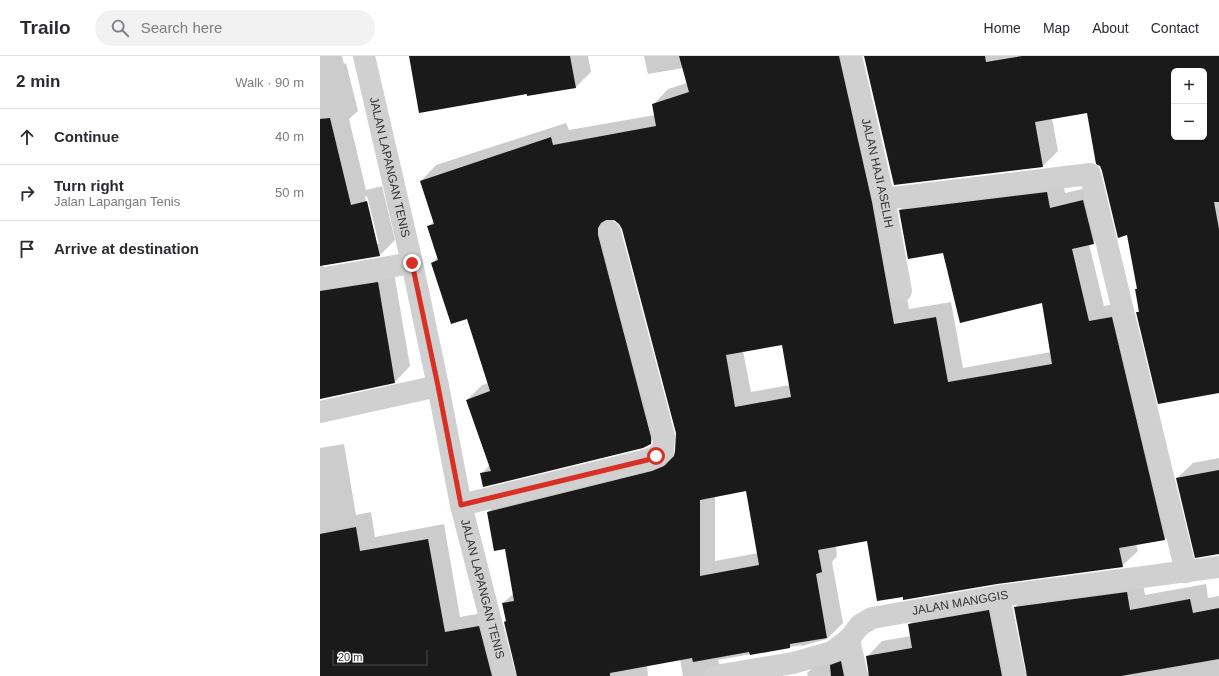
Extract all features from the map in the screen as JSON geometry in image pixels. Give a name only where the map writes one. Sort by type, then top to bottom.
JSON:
[{"type":"street","name":"JALAN LAPANGAN TENIS","points":[[364,56],[412,263],[461,505],[505,676]]},
{"type":"street","name":"JALAN HAJI ASELIH","points":[[852,56],[884,199],[901,291]]},
{"type":"street","points":[[884,199],[1090,174],[1186,572]]},
{"type":"street","points":[[461,505],[647,460],[656,456],[663,450],[664,436],[610,232]]},
{"type":"street","points":[[320,279],[412,263]]},
{"type":"street","points":[[320,412],[438,386]]},
{"type":"street","name":"JALAN MANGGIS","points":[[715,676],[792,663],[832,652],[849,639],[860,625],[872,618],[999,596],[1219,567]]},
{"type":"street","points":[[999,596],[1015,676]]},
{"type":"street","points":[[849,639],[858,676]]},
{"type":"building","points":[[409,56],[570,56],[576,88],[527,96],[527,94],[419,113]]},
{"type":"building","points":[[679,56],[839,56],[872,202],[894,324],[936,317],[948,382],[1052,364],[1042,303],[960,323],[943,253],[908,259],[899,210],[1047,192],[1050,208],[1083,200],[1094,244],[1072,249],[1089,321],[1112,317],[1165,540],[1119,548],[1123,567],[997,584],[903,600],[903,597],[877,601],[867,541],[818,550],[822,572],[816,574],[827,638],[790,644],[790,648],[750,655],[749,652],[693,662],[692,658],[610,673],[610,676],[517,676],[504,622],[506,621],[502,603],[514,601],[505,549],[494,551],[487,512],[652,471],[664,466],[674,456],[676,433],[622,229],[614,220],[606,220],[601,223],[598,228],[598,235],[651,437],[651,444],[643,448],[483,487],[480,473],[491,471],[466,400],[490,391],[467,319],[451,324],[431,263],[438,260],[427,226],[434,224],[420,181],[551,137],[553,145],[656,126],[652,104],[689,92]],"holes":[[[782,345],[791,397],[735,407],[726,355]],[[746,491],[759,565],[700,576],[700,500]]]},
{"type":"building","points":[[864,56],[985,56],[986,62],[1022,56],[1219,56],[1219,202],[1214,202],[1219,229],[1219,393],[1158,404],[1136,312],[1139,312],[1135,289],[1137,289],[1127,235],[1118,238],[1102,171],[1100,166],[1096,164],[1087,113],[1035,122],[1043,167],[894,185]]},
{"type":"building","points":[[330,118],[351,205],[367,201],[380,256],[320,266],[320,119]]},
{"type":"building","points":[[378,282],[395,383],[320,399],[320,291]]},
{"type":"building","points":[[1219,470],[1219,554],[1195,558],[1176,478]]},
{"type":"building","points":[[356,527],[360,551],[428,539],[445,632],[479,626],[492,676],[320,676],[320,534]]},
{"type":"building","points":[[1127,592],[1130,610],[1190,599],[1193,613],[1219,608],[1219,659],[1121,676],[1027,676],[1014,607]]},
{"type":"building","points":[[989,610],[1002,676],[869,676],[866,656],[912,648],[908,624]]},
{"type":"building","points":[[841,661],[844,676],[831,676],[830,665]]},
{"type":"route","points":[[412,263],[461,505],[647,460],[656,456]]}]
